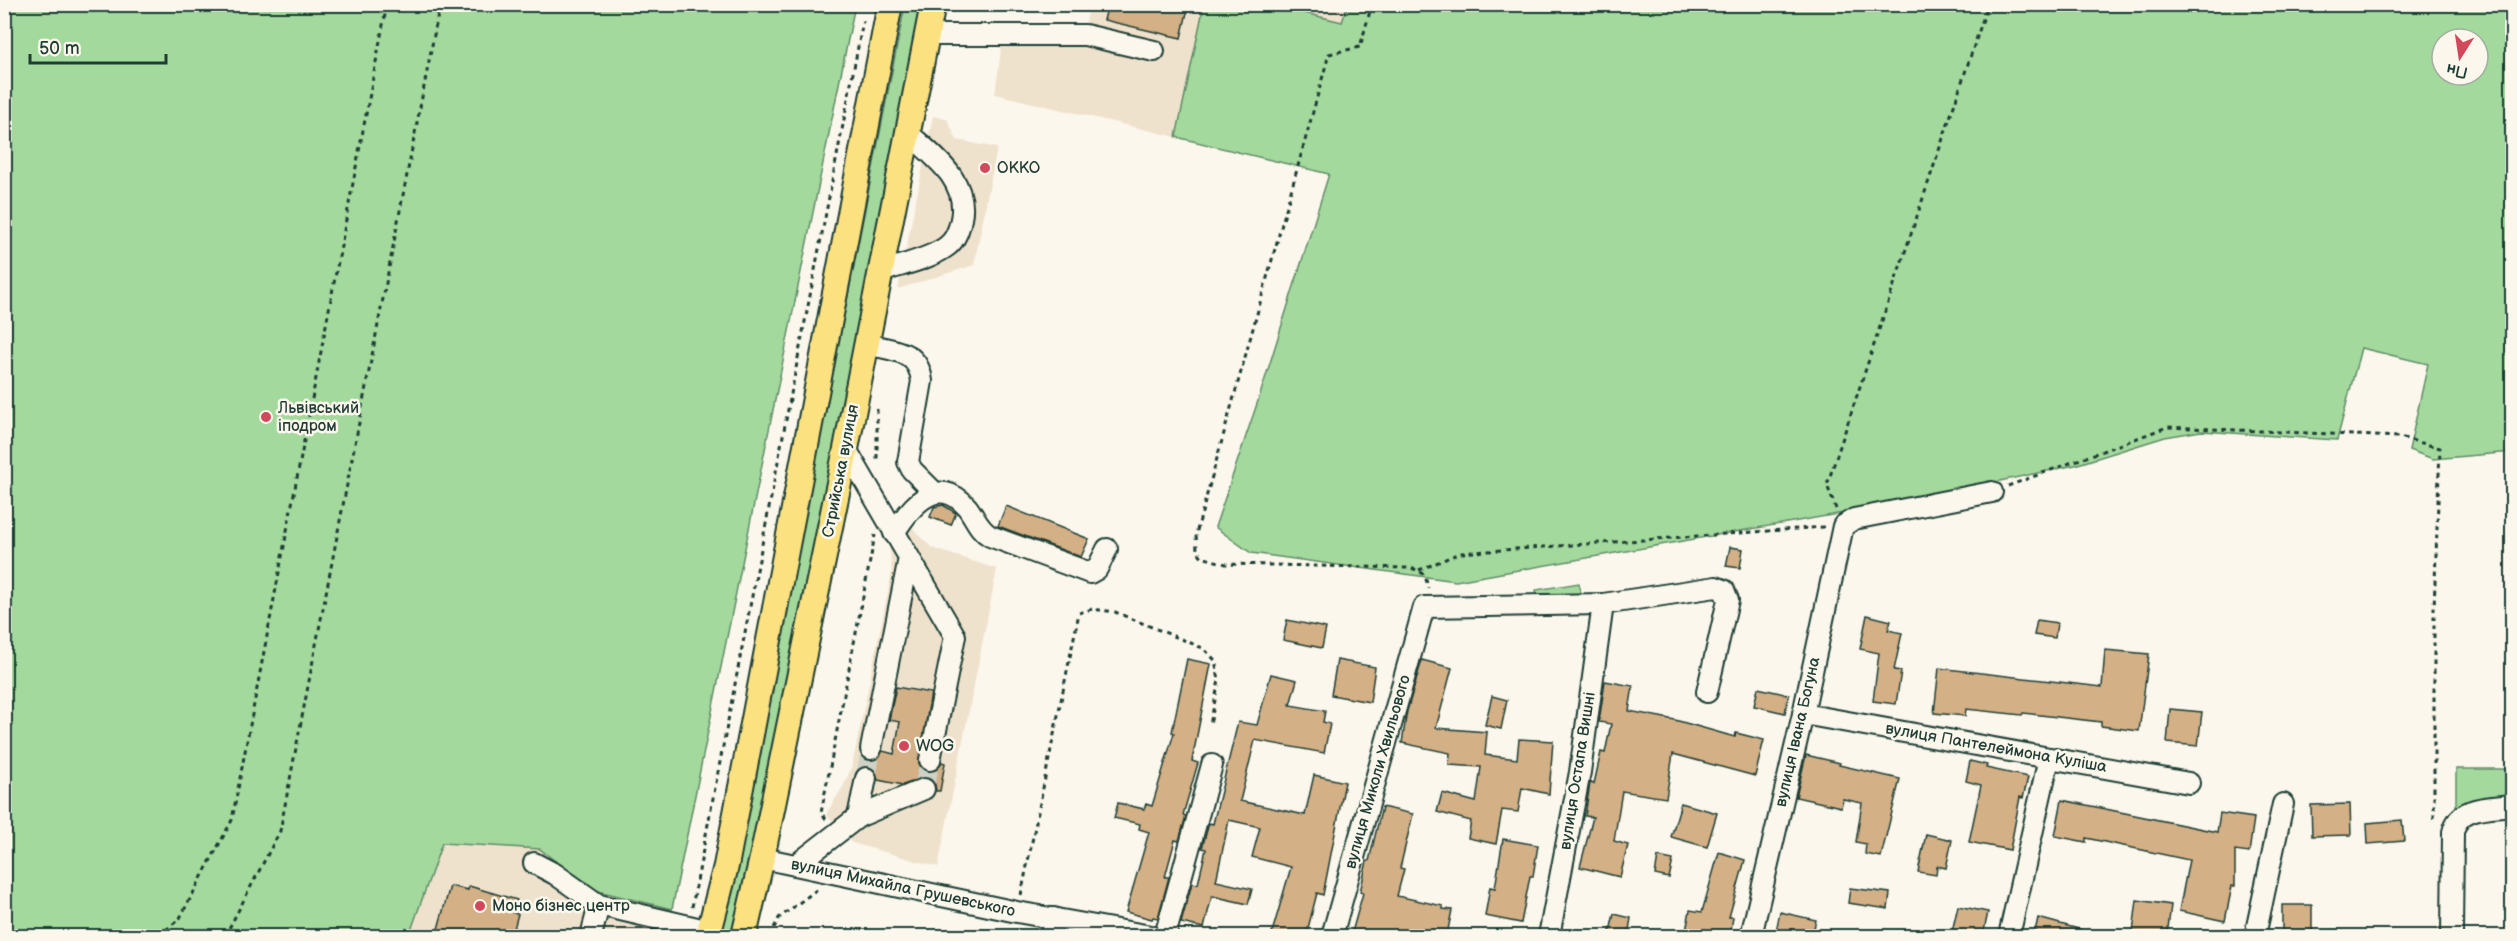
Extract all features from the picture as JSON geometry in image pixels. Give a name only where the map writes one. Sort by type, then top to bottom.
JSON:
[{"type":"main road","points":[[702,931],[726,866],[890,4]]},
{"type":"main road","name":"Стрийська вулиця","points":[[744,936],[846,449],[933,4]]},
{"type":"street","points":[[927,35],[1085,35],[1154,51]]},
{"type":"street","points":[[881,272],[949,245],[960,227],[962,214],[957,185],[948,170],[908,133]]},
{"type":"street","points":[[867,344],[907,354],[915,360],[921,370],[922,381],[908,462],[912,470],[934,492]]},
{"type":"street","points":[[846,449],[884,518],[955,636],[930,760]]},
{"type":"street","points":[[894,532],[909,510],[934,492],[942,492],[959,499],[982,531],[990,536],[1090,573],[1097,569],[1107,549]]},
{"type":"street","points":[[1843,526],[1854,519],[1992,492]]},
{"type":"street","name":"вулиця Івана Богуна","points":[[1751,936],[1803,714],[1843,526]]},
{"type":"street","points":[[871,749],[909,558]]},
{"type":"street","points":[[1424,607],[1603,604],[1716,587],[1724,590],[1728,600],[1707,692]]},
{"type":"street","name":"вулиця Остапа Вишні","points":[[1549,936],[1580,772],[1603,604]]},
{"type":"street","name":"вулиця Миколи Хвильового","points":[[1332,936],[1424,607]]},
{"type":"street","name":"вулиця Пантелеймона Куліша","points":[[1803,714],[2189,783]]},
{"type":"street","points":[[2009,936],[2049,758]]},
{"type":"street","points":[[1166,936],[1212,765]]},
{"type":"street","points":[[858,817],[866,778]]},
{"type":"street","points":[[796,865],[858,817],[924,789]]},
{"type":"street","points":[[2255,936],[2283,804]]},
{"type":"street","points":[[2452,936],[2455,822],[2462,814],[2471,810],[2512,805]]},
{"type":"street","name":"вулиця Михайла Грушевського","points":[[762,858],[1017,912],[1052,927],[1151,936]]},
{"type":"street","points":[[534,863],[555,874],[599,905],[702,931]]},
{"type":"street","points":[[591,936],[599,905]]},
{"type":"path","points":[[159,936],[180,918],[232,820],[387,4]]},
{"type":"path","points":[[225,936],[280,831],[440,4]]},
{"type":"path","points":[[1372,4],[1360,47],[1329,54],[1196,534],[1196,545],[1197,550],[1206,559],[1241,566],[1419,570],[1426,576],[1428,588],[1424,607]]},
{"type":"path","points":[[1419,570],[1460,553],[1843,526],[1827,485],[1988,4]]},
{"type":"path","points":[[702,931],[864,16]]},
{"type":"path","points":[[1992,492],[2167,427],[2400,436],[2440,448],[2434,609],[2434,818],[2453,832]]},
{"type":"path","points":[[1017,912],[1079,613],[1092,609],[1115,612],[1203,648],[1215,660],[1220,680],[1210,725]]},
{"type":"shaded area","points":[[1090,5],[1204,5],[1176,137],[995,94],[1002,43],[1081,42]]},
{"type":"shaded area","points":[[1272,5],[1348,5],[1342,22]]},
{"type":"shaded area","points":[[933,116],[947,119],[957,140],[997,148],[974,265],[898,289]]},
{"type":"shaded area","points":[[904,519],[932,548],[997,569],[938,867],[852,843],[826,814],[844,785],[852,766],[892,572],[889,544]]},
{"type":"shaded area","points":[[442,843],[540,849],[590,889],[672,909],[668,936],[409,936]]},
{"type":"green space","points":[[1348,4],[2512,5],[2512,452],[2433,459],[2409,450],[2428,364],[2361,348],[2337,440],[2201,431],[2165,437],[2075,465],[1883,506],[1456,581],[1251,553],[1215,527],[1260,395],[1329,174],[1176,137],[1204,5],[1272,5],[1342,22]]},
{"type":"green space","name":"Львівський іподром","points":[[5,5],[855,5],[672,909],[590,889],[540,849],[442,843],[409,936],[5,936]]},
{"type":"green space","points":[[905,5],[921,5],[752,860],[735,936],[720,936],[738,857]]},
{"type":"green space","points":[[1579,583],[1581,602],[1539,606],[1536,590]]},
{"type":"green space","points":[[2456,769],[2512,769],[2512,799],[2456,806]]},
{"type":"building","points":[[1108,4],[1189,4],[1181,38],[1104,20]]},
{"type":"building","points":[[943,505],[956,513],[951,525],[930,517],[934,507]]},
{"type":"building","points":[[1006,506],[1089,539],[1081,557],[998,526]]},
{"type":"building","points":[[1730,547],[1743,549],[1740,568],[1726,566]]},
{"type":"building","points":[[1867,615],[1891,621],[1888,630],[1902,633],[1894,670],[1901,671],[1896,704],[1873,701],[1879,653],[1860,649]]},
{"type":"building","points":[[1287,620],[1326,628],[1322,648],[1283,640]]},
{"type":"building","points":[[2037,620],[2057,623],[2055,638],[2034,635]]},
{"type":"building","points":[[2105,650],[2149,654],[2139,731],[2101,726],[2101,722],[2023,713],[2022,715],[1966,709],[1965,716],[1934,713],[1939,668],[2102,687]]},
{"type":"building","points":[[1187,659],[1211,664],[1192,761],[1198,763],[1183,815],[1186,816],[1179,841],[1175,840],[1165,877],[1169,877],[1158,918],[1153,917],[1152,919],[1126,912],[1149,832],[1139,829],[1140,824],[1114,818],[1118,803],[1144,809],[1146,804],[1152,806],[1174,733],[1172,732]]},
{"type":"building","points":[[1337,660],[1375,667],[1370,702],[1331,695]]},
{"type":"building","points":[[1422,660],[1452,668],[1436,728],[1487,732],[1485,755],[1517,759],[1519,739],[1553,741],[1549,794],[1522,788],[1518,812],[1502,810],[1496,844],[1468,838],[1471,821],[1437,812],[1442,793],[1476,802],[1481,767],[1449,765],[1450,753],[1402,743],[1407,711]]},
{"type":"building","points":[[1271,674],[1297,680],[1290,705],[1325,711],[1323,722],[1330,724],[1324,753],[1255,740],[1240,801],[1305,815],[1314,775],[1345,782],[1323,895],[1317,893],[1306,936],[1271,936],[1291,867],[1252,857],[1260,827],[1229,820],[1216,881],[1252,889],[1248,904],[1212,896],[1204,928],[1181,923],[1192,883],[1198,884],[1206,849],[1202,848],[1209,823],[1213,824],[1238,722],[1257,725]]},
{"type":"building","points":[[1605,681],[1633,686],[1629,711],[1675,720],[1735,737],[1736,733],[1764,740],[1755,776],[1673,754],[1666,798],[1622,791],[1614,841],[1628,845],[1620,877],[1580,867],[1593,817],[1585,816],[1590,783],[1594,784],[1601,752],[1605,753],[1611,724],[1599,722]]},
{"type":"building","points":[[896,687],[931,693],[919,763],[928,772],[934,771],[942,762],[945,763],[940,791],[936,791],[935,784],[926,777],[903,785],[878,780],[874,769],[863,766],[865,759],[875,760],[883,751],[894,754],[900,722],[889,720]]},
{"type":"building","points":[[1758,688],[1789,695],[1785,713],[1754,706]]},
{"type":"building","points":[[1492,696],[1507,700],[1501,729],[1485,725]]},
{"type":"building","points":[[2170,709],[2202,712],[2198,746],[2167,743]]},
{"type":"building","points":[[1806,755],[1900,779],[1881,857],[1865,854],[1866,844],[1856,842],[1862,803],[1843,799],[1841,807],[1796,797]]},
{"type":"building","points":[[1970,761],[1987,765],[1986,768],[2028,777],[2023,798],[2020,797],[2010,850],[1969,842],[1981,785],[1966,781]]},
{"type":"building","points":[[2062,800],[2217,832],[2220,813],[2254,818],[2249,853],[2235,851],[2235,886],[2232,886],[2225,921],[2179,911],[2189,860],[2086,838],[2086,842],[2055,836]]},
{"type":"building","points":[[1681,803],[1717,813],[1707,847],[1671,837]]},
{"type":"building","points":[[2350,804],[2351,835],[2312,836],[2311,805]]},
{"type":"building","points":[[1382,807],[1413,814],[1400,868],[1404,869],[1397,896],[1452,910],[1447,935],[1429,932],[1429,936],[1351,936],[1363,893],[1360,892],[1367,861],[1369,861]]},
{"type":"building","points":[[2402,820],[2404,841],[2368,844],[2367,823]]},
{"type":"building","points":[[1926,834],[1952,840],[1946,868],[1937,866],[1936,875],[1918,872]]},
{"type":"building","points":[[1503,839],[1538,845],[1521,923],[1485,916],[1490,887],[1495,888]]},
{"type":"building","points":[[1719,852],[1745,860],[1729,917],[1733,917],[1730,936],[1685,936],[1690,910],[1702,912]]},
{"type":"building","points":[[1658,857],[1673,860],[1669,878],[1655,875]]},
{"type":"building","name":"Моно бізнес центр","points":[[450,886],[468,890],[469,886],[517,900],[513,913],[518,914],[512,936],[436,936]]},
{"type":"building","points":[[1850,888],[1890,893],[1888,909],[1848,903]]},
{"type":"building","points":[[2137,900],[2171,905],[2167,936],[2133,932]]},
{"type":"building","points":[[2282,905],[2312,905],[2312,936],[2282,936]]},
{"type":"building","points":[[1958,906],[1988,912],[1983,936],[1951,936]]},
{"type":"building","points":[[1780,912],[1816,920],[1812,936],[1775,936]]},
{"type":"building","points":[[1614,914],[1631,918],[1628,936],[1609,936]]},
{"type":"building","points":[[2038,918],[2090,932],[2090,936],[2034,936]]},
{"type":"tunnel","points":[[866,778],[871,749]]},
{"type":"tunnel","points":[[924,789],[930,760]]},
{"type":"place","name":"ОККО","points":[[985,168]]},
{"type":"place","name":"Львівський іподром","points":[[266,417]]},
{"type":"place","name":"WOG","points":[[904,746]]},
{"type":"place","name":"Моно бізнес центр","points":[[480,906]]}]
